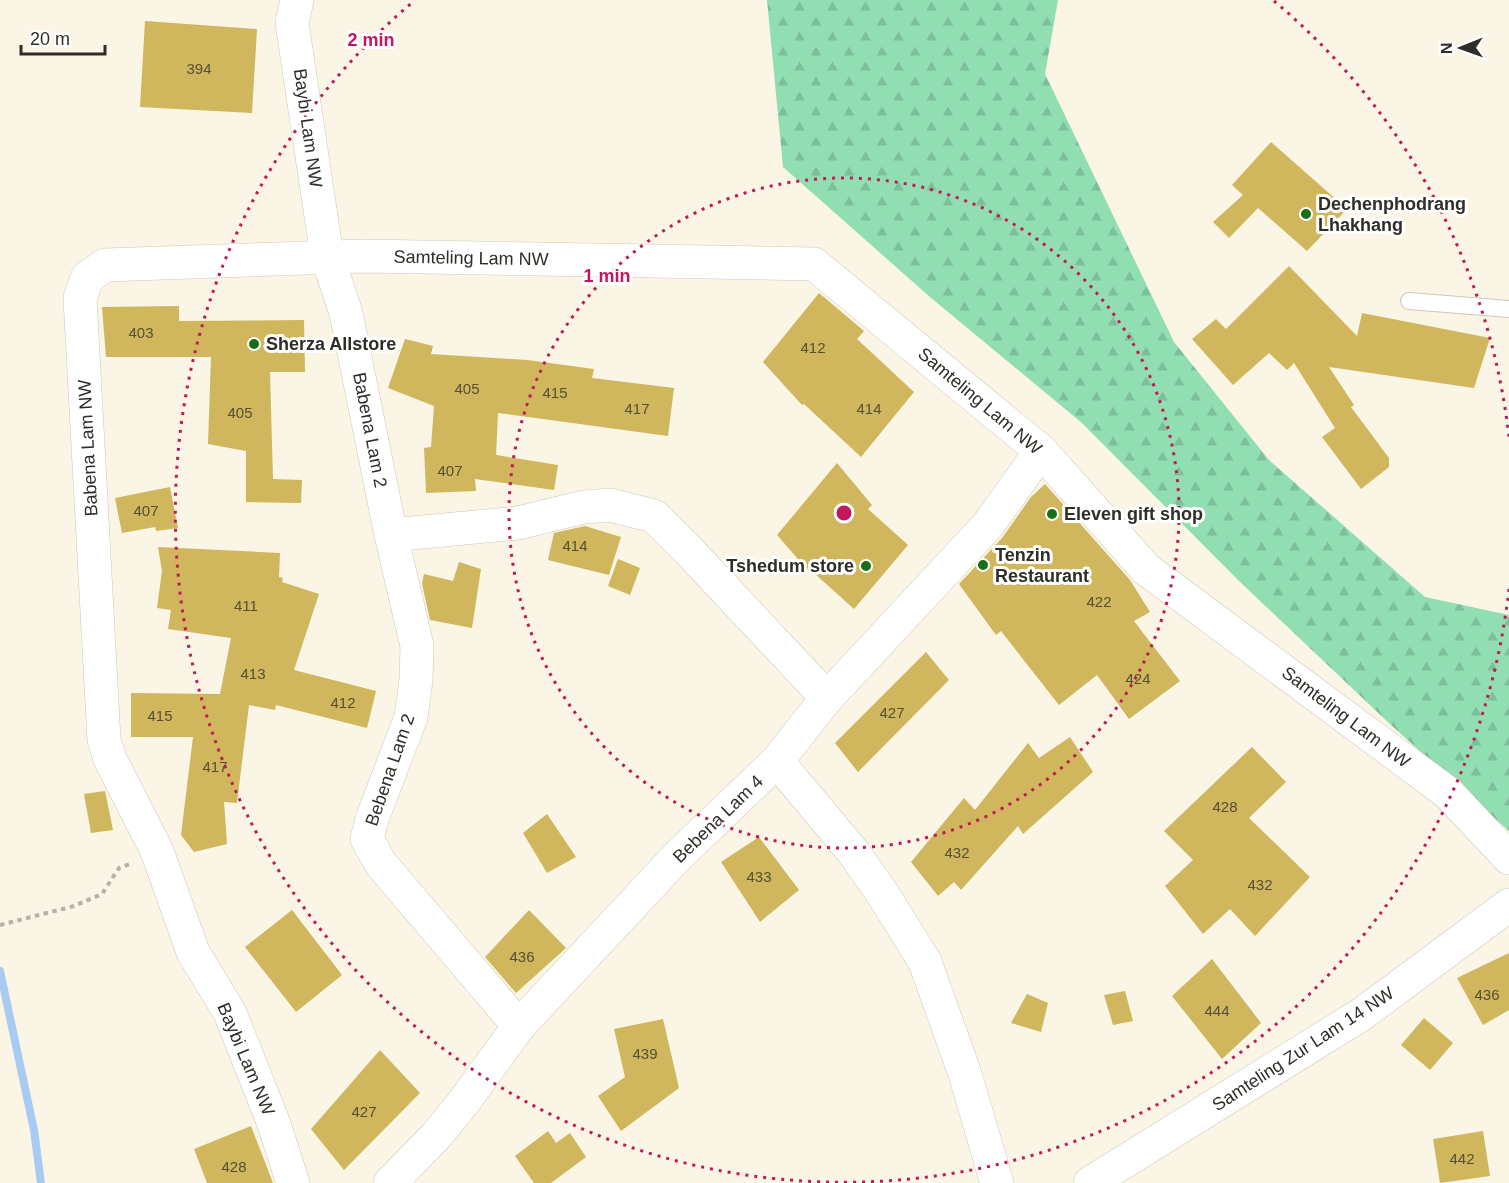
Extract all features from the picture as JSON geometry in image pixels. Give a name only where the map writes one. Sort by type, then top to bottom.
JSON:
[{"type":"street","name":"Baybi Lam NW","points":[[297,0],[292,23],[327,256]]},
{"type":"street","name":"Samteling Lam NW","points":[[327,256],[814,264],[1041,451],[1146,568],[1448,794],[1509,858]]},
{"type":"street","name":"Babena Lam 2","points":[[327,256],[346,313],[391,535]]},
{"type":"street","name":"Babena Lam NW","points":[[160,861],[110,759],[104,740],[80,298],[87,278],[105,265],[327,256]]},
{"type":"street","name":"Bebena Lam 4","points":[[390,1183],[434,1138],[463,1103],[519,1026],[675,860],[777,761],[827,698],[988,525],[1041,451]]},
{"type":"street","points":[[391,535],[501,526],[584,507],[609,505],[654,516],[689,550],[827,698]]},
{"type":"street","name":"Bebena Lam 2","points":[[391,535],[417,646],[417,680],[411,717],[372,819],[367,839],[381,864],[519,1026]]},
{"type":"street","points":[[777,761],[854,853],[925,962],[965,1074],[997,1183]]},
{"type":"street","name":"Baybi Lam NW","points":[[160,861],[193,952],[230,1013],[274,1124],[293,1183]]},
{"type":"street","name":"Samteling Zur Lam 14 NW","points":[[1090,1183],[1362,1014],[1509,905]]},
{"type":"lane","points":[[1409,301],[1509,309]]},
{"type":"path","points":[[0,925],[74,906],[102,894],[119,868],[160,861]]},
{"type":"green space","points":[[767,0],[1058,0],[1045,74],[1174,342],[1269,460],[1425,597],[1509,615],[1509,831],[1391,725],[1238,580],[1082,423],[930,297],[783,167]]},
{"type":"building","points":[[145,21],[257,29],[252,113],[140,107]]},
{"type":"building","points":[[1271,142],[1347,209],[1307,251],[1258,208],[1229,238],[1213,222],[1243,195],[1232,185]]},
{"type":"building","points":[[1289,266],[1357,336],[1362,313],[1490,338],[1474,388],[1329,367],[1354,405],[1351,407],[1389,458],[1389,467],[1361,489],[1322,437],[1335,428],[1294,363],[1287,370],[1269,353],[1233,385],[1192,339],[1216,319],[1226,329]]},
{"type":"building","points":[[819,293],[864,331],[857,339],[914,392],[861,457],[804,404],[802,405],[763,362]]},
{"type":"building","points":[[179,306],[179,321],[304,320],[305,372],[270,372],[273,479],[302,480],[301,503],[246,502],[246,451],[208,444],[211,357],[106,357],[102,307]]},
{"type":"building","points":[[405,339],[433,346],[431,354],[527,360],[594,369],[592,378],[674,388],[668,436],[498,413],[496,455],[558,465],[554,490],[475,479],[476,491],[426,493],[424,448],[431,447],[434,406],[388,388]]},
{"type":"building","points":[[837,463],[872,505],[868,509],[908,545],[854,609],[814,573],[812,575],[777,535]]},
{"type":"building","points":[[1045,484],[1130,580],[1150,612],[1134,621],[1180,681],[1129,719],[1097,675],[1059,705],[1001,631],[996,635],[959,584],[1002,538],[1031,497]]},
{"type":"building","points":[[170,487],[178,528],[156,531],[155,527],[122,533],[115,498]]},
{"type":"building","points":[[585,526],[621,537],[609,575],[548,560],[554,533]]},
{"type":"building","points":[[158,547],[280,553],[279,577],[283,578],[282,582],[319,594],[294,670],[376,691],[367,728],[276,705],[275,710],[249,705],[237,803],[224,802],[227,844],[194,852],[181,835],[193,737],[131,737],[131,693],[220,694],[231,638],[168,629],[171,610],[157,608],[162,571]]},
{"type":"building","points":[[618,559],[640,568],[630,595],[608,586]]},
{"type":"building","points":[[459,562],[481,569],[472,628],[430,620],[422,584],[424,574],[453,581]]},
{"type":"building","points":[[926,652],[949,680],[858,772],[835,743]]},
{"type":"building","points":[[1070,737],[1093,772],[1023,834],[1018,826],[961,890],[954,882],[938,896],[911,862],[964,798],[975,810],[1028,743],[1039,758]]},
{"type":"building","points":[[1252,747],[1286,782],[1249,818],[1310,877],[1255,936],[1230,909],[1203,934],[1165,886],[1193,860],[1164,831]]},
{"type":"building","points":[[105,791],[113,830],[91,833],[84,794]]},
{"type":"building","points":[[547,814],[576,857],[547,873],[523,833]]},
{"type":"building","points":[[759,837],[799,890],[760,922],[721,862]]},
{"type":"building","points":[[292,910],[342,975],[296,1012],[245,947]]},
{"type":"building","points":[[529,910],[566,948],[516,993],[485,957]]},
{"type":"building","points":[[1509,953],[1509,1010],[1483,1025],[1457,978]]},
{"type":"building","points":[[1212,959],[1261,1023],[1222,1059],[1172,996]]},
{"type":"building","points":[[1125,991],[1133,1021],[1113,1025],[1104,995]]},
{"type":"building","points":[[1027,994],[1048,1003],[1041,1032],[1011,1023]]},
{"type":"building","points":[[1424,1018],[1453,1043],[1430,1070],[1401,1045]]},
{"type":"building","points":[[663,1019],[679,1088],[621,1131],[598,1096],[625,1077],[614,1029]]},
{"type":"building","points":[[380,1050],[420,1093],[344,1170],[311,1129]]},
{"type":"building","points":[[251,1126],[273,1183],[207,1183],[194,1149]]},
{"type":"building","points":[[548,1131],[556,1143],[570,1133],[586,1157],[551,1183],[534,1183],[515,1156]]},
{"type":"building","points":[[1483,1131],[1490,1176],[1440,1183],[1433,1139]]},
{"type":"waterway","points":[[0,971],[34,1130],[41,1183]]},
{"type":"place","name":"Dechenphodrang Lhakhang","points":[[1306,214]]},
{"type":"place","name":"Sherza Allstore","points":[[254,344]]},
{"type":"place","name":"Eleven gift shop","points":[[1052,514]]},
{"type":"place","name":"Tenzin Restaurant","points":[[983,565]]},
{"type":"place","name":"Tshedum store","points":[[866,566]]}]
